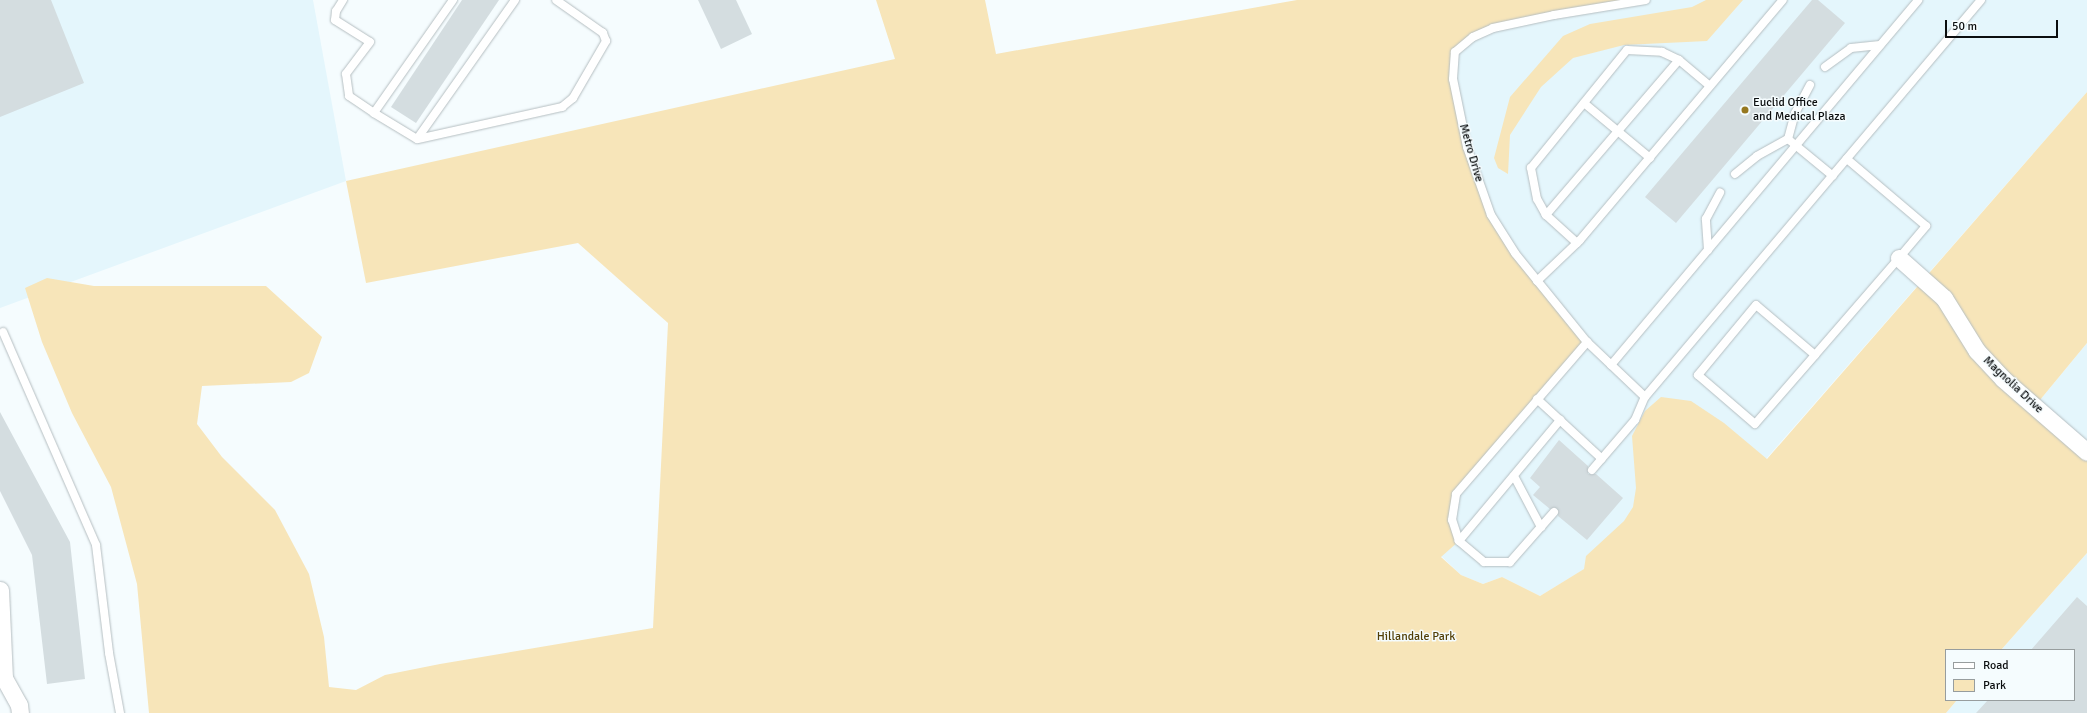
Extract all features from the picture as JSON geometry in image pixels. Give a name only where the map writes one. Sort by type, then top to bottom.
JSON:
[{"type":"street","name":"Magnolia Drive","points":[[1899,258],[1944,298],[1977,351],[2003,379],[2087,452]]},
{"type":"street","points":[[0,590],[2,678],[19,705],[20,713]]},
{"type":"lane","points":[[342,0],[336,11],[335,20],[370,42],[346,74],[349,96],[417,139],[562,107],[573,98],[606,41],[603,32],[556,0]]},
{"type":"lane","points":[[374,113],[453,0]]},
{"type":"lane","points":[[417,139],[515,0]]},
{"type":"lane","name":"Metro Drive","points":[[1645,397],[1587,342],[1515,253],[1491,215],[1467,147],[1453,79],[1455,52],[1473,37],[1493,28],[1554,15],[1646,0]]},
{"type":"lane","points":[[1537,281],[1577,243],[1783,0]]},
{"type":"lane","points":[[1611,365],[1918,0]]},
{"type":"lane","points":[[1592,470],[1635,420],[1645,397],[1981,0]]},
{"type":"lane","points":[[1825,68],[1851,48],[1880,45]]},
{"type":"lane","points":[[1577,243],[1546,215],[1537,199],[1531,168],[1627,50],[1662,52],[1679,60],[1710,86]]},
{"type":"lane","points":[[1546,215],[1679,60]]},
{"type":"lane","points":[[1735,174],[1757,156],[1788,139],[1795,113],[1810,85]]},
{"type":"lane","points":[[1584,103],[1650,158]]},
{"type":"lane","points":[[1788,139],[1833,176]]},
{"type":"lane","points":[[1815,355],[1756,305],[1698,375],[1755,424],[1815,355],[1899,258],[1926,226],[1847,159]]},
{"type":"lane","points":[[1708,250],[1706,218],[1720,192]]},
{"type":"lane","points":[[3,332],[96,545],[109,653],[120,713]]},
{"type":"lane","points":[[1554,512],[1510,562],[1484,562],[1459,541],[1452,520],[1456,494],[1587,342]]},
{"type":"lane","points":[[1537,399],[1602,459]]},
{"type":"lane","points":[[1459,541],[1560,420]]},
{"type":"lane","points":[[1514,476],[1541,527]]},
{"type":"shaded area","points":[[0,0],[313,0],[346,181],[0,308]]},
{"type":"shaded area","points":[[1646,0],[2087,0],[2087,92],[1766,459],[1540,596],[1502,577],[1483,584],[1461,575],[1441,556],[1491,215],[1467,147],[1453,79],[1455,52],[1493,28]]},
{"type":"shaded area","points":[[2087,343],[2087,452],[2035,406]]},
{"type":"shaded area","points":[[2087,553],[2087,713],[1946,713],[1956,701],[2075,701],[2075,649],[2002,649]]},
{"type":"green space","name":"Hillandale Park","points":[[876,0],[985,0],[996,54],[1297,0],[1646,0],[1493,28],[1455,52],[1453,79],[1467,147],[1491,215],[1587,342],[1456,493],[1452,519],[1459,541],[1441,557],[1461,575],[1483,584],[1502,577],[1540,596],[1584,569],[1586,556],[1624,521],[1633,507],[1636,488],[1632,436],[1645,411],[1661,397],[1691,401],[1724,423],[1767,459],[2087,92],[2087,343],[2035,406],[2087,452],[2087,553],[2002,649],[1945,649],[1945,701],[1956,701],[1946,713],[149,713],[137,584],[111,487],[72,413],[42,342],[25,288],[47,278],[94,286],[266,286],[322,337],[309,373],[291,382],[202,386],[197,424],[222,457],[275,510],[309,574],[324,637],[329,687],[356,690],[385,675],[440,664],[653,628],[668,323],[578,243],[366,283],[346,181],[895,59]]},
{"type":"green space","points":[[1706,0],[1743,0],[1707,41],[1624,45],[1573,58],[1541,87],[1510,135],[1508,174],[1498,168],[1494,158],[1510,97],[1563,36],[1590,24],[1692,7]]},
{"type":"building","points":[[0,0],[51,0],[84,83],[0,117]]},
{"type":"building","points":[[462,0],[499,0],[416,123],[391,107]]},
{"type":"building","points":[[698,0],[736,0],[752,34],[721,49]]},
{"type":"building","name":"Euclid Office and Medical Plaza","points":[[1812,0],[1818,0],[1845,23],[1676,223],[1645,197]]},
{"type":"building","points":[[0,412],[70,542],[85,679],[47,684],[32,555],[0,491]]},
{"type":"building","points":[[1559,440],[1588,466],[1588,474],[1596,474],[1623,498],[1587,540],[1558,516],[1557,508],[1550,509],[1533,495],[1540,487],[1530,478]]},
{"type":"building","points":[[2077,597],[2087,606],[2087,713],[1976,713],[1987,701],[2075,701],[2075,649],[2032,649]]},
{"type":"place","name":"Euclid Office and Medical Plaza","points":[[1745,110]]}]
